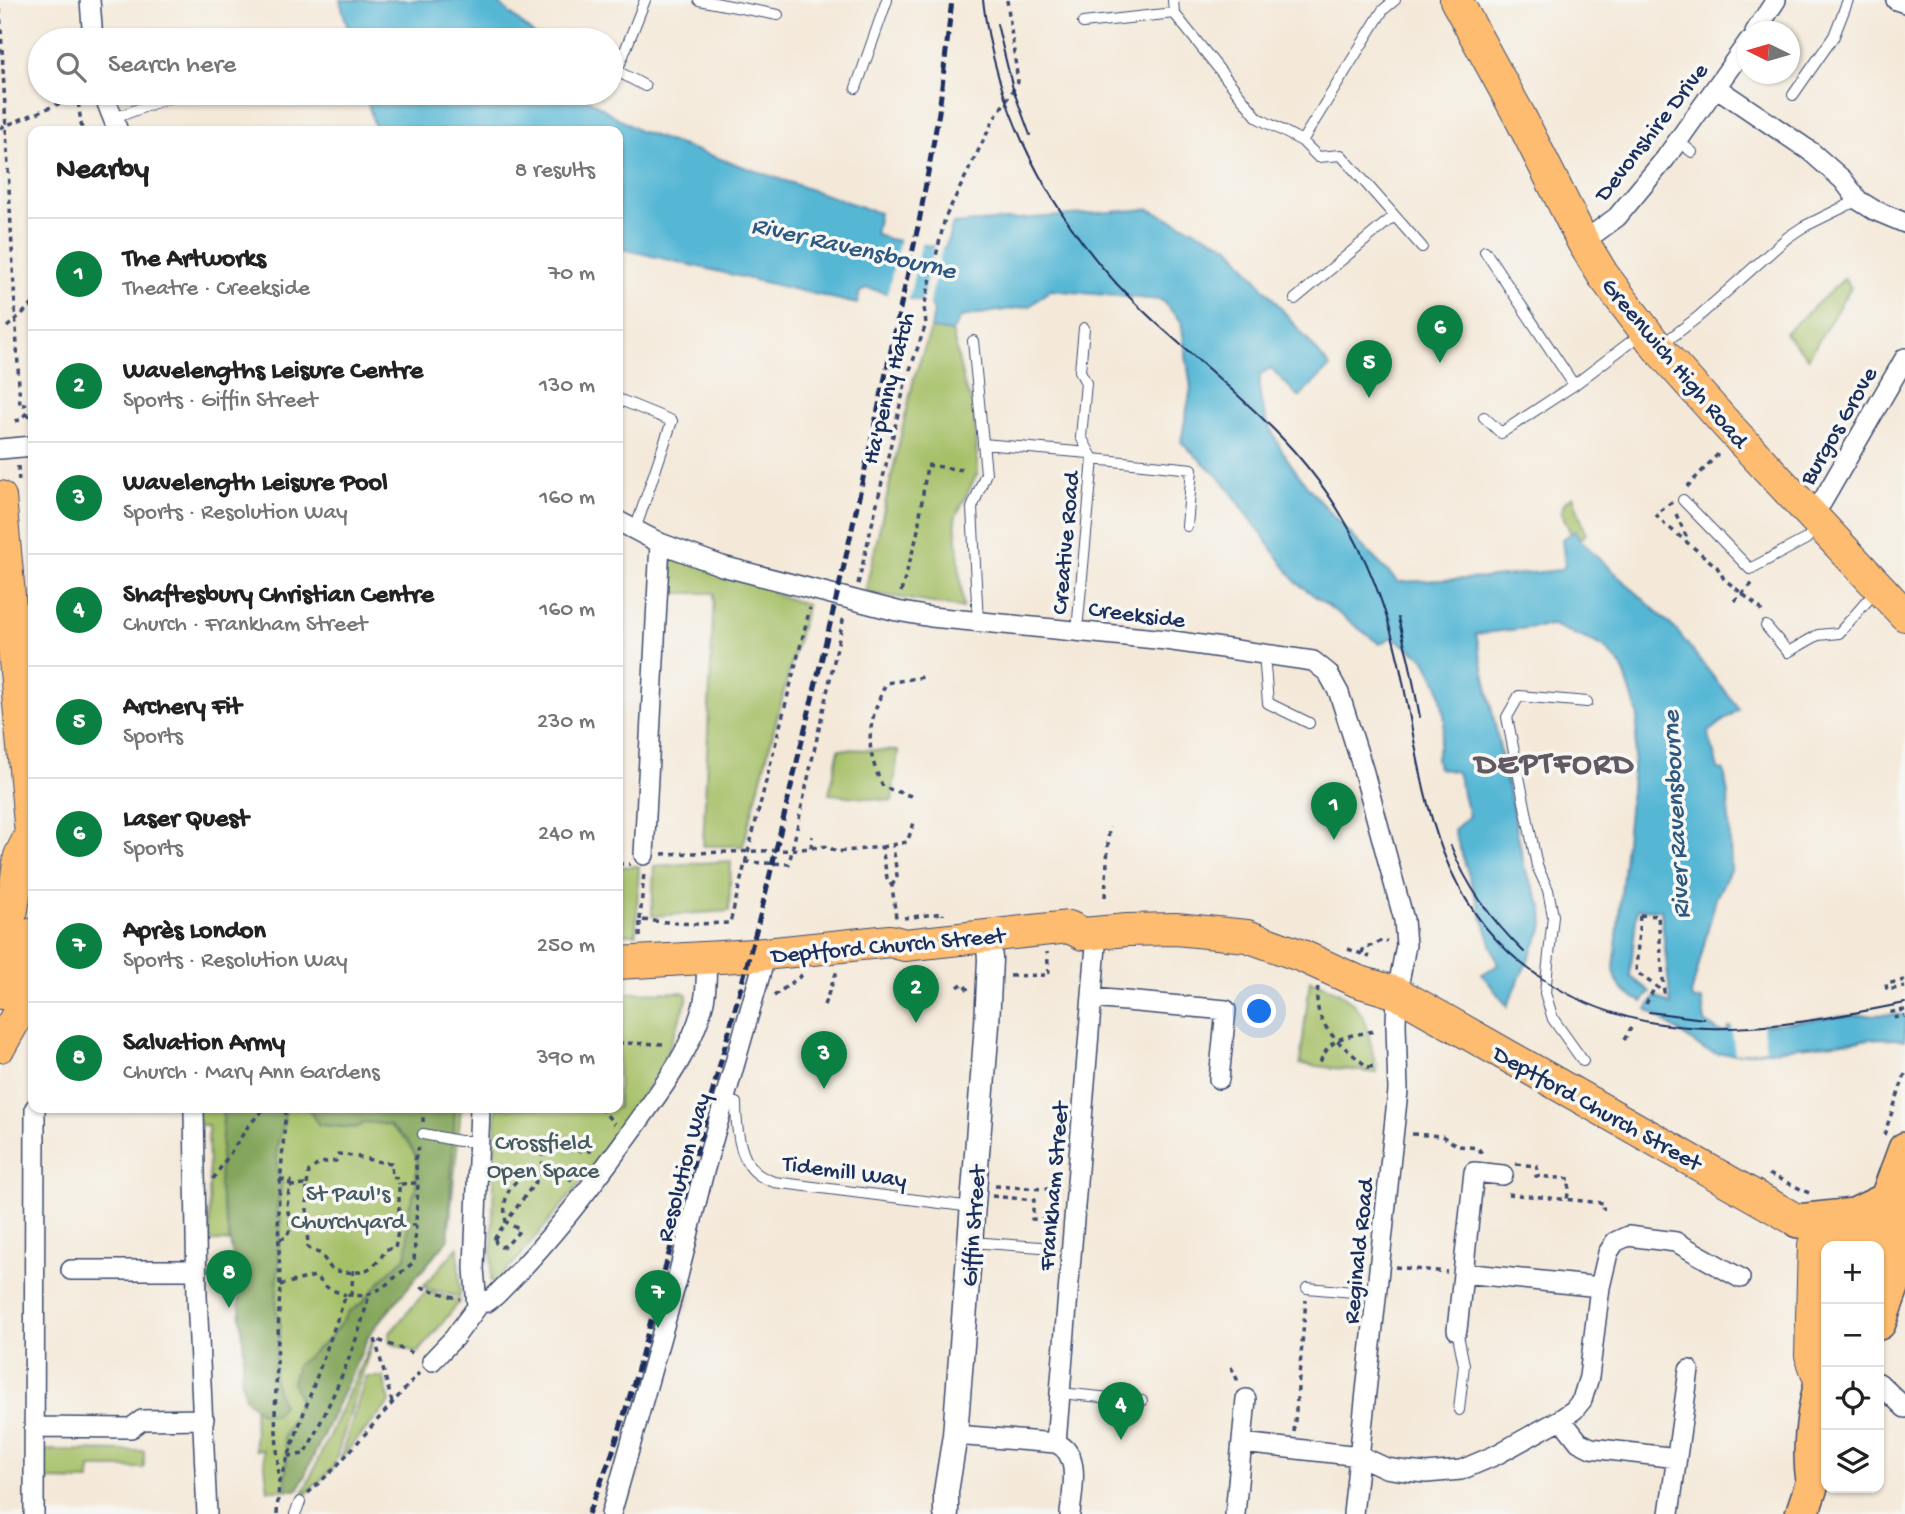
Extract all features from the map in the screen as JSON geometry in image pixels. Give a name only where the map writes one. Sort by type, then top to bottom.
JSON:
[{"type":"highway","points":[[1872,1241],[1896,1201],[1905,1149]]},
{"type":"highway","points":[[1813,1239],[1854,1215],[1896,1201]]},
{"type":"highway","points":[[1883,1304],[1890,1272]]},
{"type":"highway","points":[[1802,1514],[1820,1472],[1809,1457],[1819,1425],[1821,1405]]},
{"type":"main road","name":"Greenwich High Road","points":[[1456,0],[1603,275],[1651,339],[1814,521],[1905,615]]},
{"type":"main road","points":[[0,497],[28,794]]},
{"type":"main road","points":[[0,993],[19,938],[20,856],[28,843]]},
{"type":"main road","name":"Deptford Church Street","points":[[623,963],[766,954],[845,957],[890,941],[905,945],[1083,930],[1176,929],[1247,936],[1302,956],[1357,981],[1397,993],[1813,1239],[1823,1226],[1848,1241]]},
{"type":"main road","points":[[0,1046],[28,992]]},
{"type":"main road","points":[[1890,1272],[1887,1252],[1896,1201]]},
{"type":"main road","points":[[1813,1239],[1811,1355],[1821,1370]]},
{"type":"street","points":[[90,0],[92,28]]},
{"type":"street","points":[[1762,21],[1776,0]]},
{"type":"street","points":[[1896,0],[1905,4]]},
{"type":"street","name":"Devonshire Drive","points":[[1583,242],[1617,217],[1686,147],[1717,88],[1737,58]]},
{"type":"street","points":[[1717,88],[1810,151],[1843,180],[1858,200],[1905,223]]},
{"type":"street","points":[[108,105],[115,125]]},
{"type":"street","name":"Burgos Grove","points":[[1814,521],[1822,502],[1905,358]]},
{"type":"street","points":[[0,449],[28,446]]},
{"type":"street","name":"Creekside","points":[[627,526],[660,543],[722,566],[897,611],[978,622],[1077,630],[1313,662],[1328,673],[1339,693],[1363,769],[1404,920],[1406,945],[1397,993]]},
{"type":"street","points":[[645,855],[660,543]]},
{"type":"street","name":"Frankham Street","points":[[1056,1443],[1092,998],[1083,930]]},
{"type":"street","name":"Giffin Street","points":[[946,1514],[946,1492],[965,1436],[970,1242],[987,1025],[990,959],[988,936]]},
{"type":"street","name":"Resolution Way","points":[[611,1514],[766,954]]},
{"type":"street","points":[[469,1301],[487,1302],[495,1296],[546,1243],[587,1192],[661,1090],[687,1044],[701,1011],[707,959]]},
{"type":"street","name":"Reginald Road","points":[[1353,1514],[1398,1091],[1397,993]]},
{"type":"street","points":[[1092,998],[1226,1010],[1219,1079]]},
{"type":"street","points":[[34,1514],[35,1113]]},
{"type":"street","points":[[194,1113],[197,1270],[207,1514]]},
{"type":"street","points":[[432,1361],[472,1315],[469,1301],[484,1144],[481,1113]]},
{"type":"street","points":[[1457,1330],[1474,1172],[1504,1169]]},
{"type":"street","points":[[1242,1443],[1360,1456],[1386,1468],[1406,1471],[1426,1473],[1461,1470],[1496,1455],[1574,1410],[1587,1388],[1600,1287],[1608,1253],[1615,1242],[1628,1236],[1676,1242],[1740,1278]]},
{"type":"street","points":[[71,1270],[197,1270]]},
{"type":"street","points":[[1463,1273],[1600,1287]]},
{"type":"street","points":[[1669,1514],[1689,1370]]},
{"type":"street","points":[[1884,1388],[1905,1408]]},
{"type":"street","points":[[1235,1514],[1246,1399]]},
{"type":"street","points":[[34,1427],[131,1428],[142,1420],[204,1419]]},
{"type":"street","points":[[1561,1419],[1579,1442],[1591,1448],[1677,1458]]},
{"type":"street","points":[[965,1436],[1056,1443],[1070,1452],[1070,1514]]},
{"type":"lane","points":[[623,56],[645,0]]},
{"type":"lane","points":[[699,0],[778,15]]},
{"type":"lane","points":[[856,88],[887,0]]},
{"type":"lane","points":[[1173,0],[1174,13],[1258,118],[1302,141],[1318,157],[1341,155],[1422,247]]},
{"type":"lane","points":[[1302,141],[1383,10],[1395,0]]},
{"type":"lane","points":[[1793,95],[1834,36],[1848,0]]},
{"type":"lane","points":[[1083,23],[1174,13]]},
{"type":"lane","points":[[623,74],[645,86]]},
{"type":"lane","points":[[115,125],[156,105]]},
{"type":"lane","points":[[1484,417],[1501,433],[1651,339],[1698,317],[1788,237],[1858,200]]},
{"type":"lane","points":[[1295,299],[1394,216]]},
{"type":"lane","points":[[1485,251],[1574,385]]},
{"type":"lane","name":"Creative Road","points":[[1077,630],[1091,456],[1081,437],[1086,383],[1080,371],[1084,328]]},
{"type":"lane","points":[[973,341],[986,473],[972,508],[978,622]]},
{"type":"lane","points":[[623,401],[672,421],[627,526]]},
{"type":"lane","name":"Creative Road","points":[[984,444],[1192,469],[1186,526]]},
{"type":"lane","points":[[1683,500],[1750,569],[1806,539],[1814,521]]},
{"type":"lane","points":[[1766,626],[1788,652],[1818,635],[1839,633],[1879,588]]},
{"type":"lane","points":[[1264,654],[1268,703],[1309,723]]},
{"type":"lane","points":[[1583,1061],[1553,1019],[1545,993],[1553,916],[1548,890],[1537,866],[1507,717],[1520,696],[1587,702]]},
{"type":"lane","name":"Tidemill Way","points":[[725,1100],[736,1103],[736,1131],[746,1158],[757,1174],[774,1182],[973,1201]]},
{"type":"lane","points":[[423,1134],[484,1144]]},
{"type":"lane","points":[[970,1242],[1041,1247]]},
{"type":"lane","points":[[1307,1288],[1377,1294]]},
{"type":"lane","points":[[1457,1330],[1464,1365],[1460,1410]]},
{"type":"lane","points":[[1060,1393],[1142,1401]]},
{"type":"lane","points":[[295,1514],[300,1502]]},
{"type":"path","name":"Ha'penny Hatch","points":[[857,590],[905,384],[926,324],[924,307],[945,218],[994,119],[1018,82],[1007,0]]},
{"type":"path","points":[[0,9],[20,406],[28,405]]},
{"type":"path","points":[[0,128],[52,105]]},
{"type":"path","points":[[78,105],[81,126]]},
{"type":"path","points":[[7,327],[28,308]]},
{"type":"path","points":[[15,421],[27,413]]},
{"type":"path","points":[[897,611],[917,536],[928,465],[963,470]]},
{"type":"path","points":[[1671,503],[1687,538],[1685,541]]},
{"type":"path","points":[[1734,601],[1753,583],[1750,569]]},
{"type":"path","points":[[640,920],[694,924],[730,923],[815,589]]},
{"type":"path","points":[[746,862],[788,865],[842,621]]},
{"type":"path","points":[[911,796],[883,787],[874,768],[869,729],[886,683],[924,677]]},
{"type":"path","points":[[640,936],[645,855],[792,850],[828,846],[836,852],[893,846],[907,842],[914,823]]},
{"type":"path","points":[[1105,897],[1109,827]]},
{"type":"path","points":[[811,848],[813,836]]},
{"type":"path","points":[[892,887],[897,876],[893,846]]},
{"type":"path","points":[[882,847],[887,878],[892,887],[895,919],[943,913]]},
{"type":"path","points":[[1640,915],[1658,916],[1664,992],[1655,989],[1636,972],[1640,915]]},
{"type":"path","points":[[1363,952],[1364,947],[1375,945],[1382,940]]},
{"type":"path","points":[[1009,976],[1049,975],[1047,952]]},
{"type":"path","points":[[824,1005],[845,957]]},
{"type":"path","points":[[751,1014],[803,974]]},
{"type":"path","points":[[1320,979],[1316,1002],[1329,1034],[1368,1067],[1381,1066]]},
{"type":"path","points":[[1905,980],[1886,984],[1887,990],[1905,987]]},
{"type":"path","points":[[1646,1004],[1655,989]]},
{"type":"path","points":[[1905,1010],[1892,1012],[1893,1018],[1905,1016]]},
{"type":"path","points":[[1624,1040],[1631,1028]]},
{"type":"path","points":[[1320,1062],[1335,1040],[1374,1031]]},
{"type":"path","points":[[623,1043],[674,1044]]},
{"type":"path","points":[[195,1186],[209,1185],[249,1125],[260,1113]]},
{"type":"path","points":[[276,1514],[279,1482],[275,1415],[280,1179],[287,1113]]},
{"type":"path","points":[[279,1285],[315,1276],[329,1289],[349,1295],[369,1294],[414,1262],[418,1183],[415,1158],[423,1134],[423,1113]]},
{"type":"path","points":[[605,1113],[621,1130]]},
{"type":"path","points":[[1412,1134],[1442,1136],[1458,1146],[1478,1148],[1486,1160],[1504,1169],[1537,1166],[1535,1176],[1570,1180],[1567,1200]]},
{"type":"path","points":[[484,1144],[599,1151]]},
{"type":"path","points":[[495,1239],[542,1173],[544,1149]]},
{"type":"path","points":[[338,1154],[356,1155],[368,1162],[391,1164],[393,1177],[398,1178],[399,1184],[399,1225],[395,1249],[386,1249],[370,1269],[353,1274],[332,1270],[321,1254],[308,1248],[307,1185],[309,1171],[320,1163],[335,1161],[338,1154]]},
{"type":"path","points":[[1504,1169],[1502,1193],[1604,1203],[1603,1210]]},
{"type":"path","points":[[495,1239],[502,1247],[508,1245],[520,1230],[506,1222],[503,1207],[516,1180],[542,1173],[564,1176],[575,1182]]},
{"type":"path","points":[[279,1239],[287,1237],[291,1226],[287,1207],[290,1181],[280,1179]]},
{"type":"path","points":[[399,1184],[418,1183]]},
{"type":"path","points":[[290,1186],[307,1185]]},
{"type":"path","points":[[1000,1186],[1076,1191]]},
{"type":"path","points":[[973,1201],[1034,1200],[1032,1219],[1074,1223]]},
{"type":"path","points":[[399,1225],[416,1225]]},
{"type":"path","points":[[291,1226],[307,1226]]},
{"type":"path","points":[[488,1239],[495,1239]]},
{"type":"path","points":[[279,1482],[349,1295],[354,1265]]},
{"type":"path","points":[[1393,1267],[1463,1273]]},
{"type":"path","points":[[421,1287],[469,1301]]},
{"type":"path","points":[[1292,1448],[1307,1288]]},
{"type":"path","points":[[288,1456],[305,1454],[364,1319],[369,1294]]},
{"type":"path","points":[[392,1402],[375,1339],[432,1361]]},
{"type":"path","points":[[300,1502],[334,1469],[411,1381]]},
{"type":"green space","points":[[1844,279],[1851,287],[1808,358],[1785,333]]},
{"type":"green space","points":[[931,329],[952,332],[965,388],[973,404],[978,472],[955,518],[963,608],[865,592],[914,378]]},
{"type":"green space","points":[[1573,496],[1586,534],[1580,540],[1576,531],[1571,534],[1561,511],[1565,502]]},
{"type":"green space","points":[[672,555],[767,583],[774,594],[807,605],[743,846],[703,846],[714,593],[666,593]]},
{"type":"green space","points":[[839,749],[898,751],[892,801],[829,794]]},
{"type":"green space","points":[[731,861],[729,911],[652,916],[654,866]]},
{"type":"green space","points":[[639,866],[636,934],[623,934],[623,867]]},
{"type":"green space","points":[[1310,980],[1354,1004],[1366,1025],[1377,1073],[1300,1064]]},
{"type":"green space","name":"Crossfield Open Space","points":[[683,992],[687,995],[660,1070],[596,1164],[495,1283],[491,1281],[496,1113],[623,1113],[623,993]]},
{"type":"green space","name":"St Paul's Churchyard","points":[[198,1113],[461,1113],[448,1239],[370,1333],[298,1490],[268,1490],[263,1450],[255,1450],[251,1242],[210,1241],[208,1125],[198,1125]]},
{"type":"green space","points":[[222,1113],[285,1113],[277,1146],[277,1169],[282,1183],[276,1213],[281,1218],[276,1309],[281,1326],[273,1377],[282,1405],[275,1415],[261,1413],[245,1398],[241,1378],[244,1351],[237,1278],[219,1186]]},
{"type":"green space","points":[[311,1113],[455,1113],[448,1239],[370,1333],[298,1490],[286,1490],[286,1448],[283,1437],[300,1401],[292,1382],[297,1365],[329,1339],[349,1312],[363,1302],[406,1257],[409,1207],[416,1188],[417,1158],[407,1141],[389,1125],[366,1122],[356,1128],[319,1125]]},
{"type":"green space","points":[[458,1247],[460,1297],[423,1287]]},
{"type":"green space","points":[[426,1291],[460,1301],[418,1353],[390,1343],[389,1334]]},
{"type":"green space","points":[[373,1339],[333,1468],[300,1500]]},
{"type":"green space","points":[[366,1377],[383,1377],[390,1402],[340,1459]]},
{"type":"green space","points":[[45,1450],[144,1451],[144,1468],[90,1468],[89,1481],[45,1480]]},
{"type":"water","points":[[340,0],[495,0],[526,28],[348,28]]},
{"type":"water","name":"River Ravensbourne","points":[[368,105],[597,105],[639,131],[879,213],[875,234],[888,239],[945,248],[953,224],[1149,209],[1229,246],[1330,367],[1299,397],[1271,368],[1260,374],[1260,398],[1269,425],[1298,474],[1338,521],[1398,582],[1483,578],[1560,570],[1565,566],[1562,539],[1576,531],[1580,540],[1676,630],[1739,709],[1708,732],[1718,769],[1724,770],[1728,795],[1731,868],[1716,898],[1691,995],[1694,1000],[1702,1000],[1705,1022],[1719,1032],[1726,1032],[1729,1027],[1861,1015],[1905,1015],[1905,1040],[1881,1038],[1735,1054],[1718,1054],[1704,1050],[1647,1009],[1656,996],[1671,1005],[1661,910],[1637,909],[1630,976],[1650,992],[1642,1002],[1623,990],[1614,969],[1638,715],[1625,674],[1603,646],[1553,625],[1476,634],[1525,869],[1543,909],[1544,925],[1507,1006],[1482,974],[1498,965],[1454,830],[1469,816],[1457,772],[1438,768],[1436,758],[1445,721],[1439,687],[1424,658],[1392,637],[1380,644],[1297,583],[1223,481],[1181,442],[1191,388],[1181,321],[1161,300],[1050,290],[1030,306],[961,317],[952,332],[931,329],[934,311],[930,304],[867,288],[860,292],[857,304],[623,249],[623,126],[375,126]]},
{"type":"pier","points":[[900,237],[922,241],[908,302],[887,297]]},
{"type":"pier","points":[[935,243],[943,244],[928,307],[921,305]]},
{"type":"pier","points":[[1762,1022],[1766,1049],[1735,1054],[1731,1024]]},
{"type":"tram line","points":[[983,0],[991,46],[1003,90],[1039,175],[1063,215],[1120,287],[1254,410],[1300,458],[1350,530],[1376,585],[1389,624],[1423,786],[1447,863],[1466,899],[1490,932],[1521,963],[1565,993],[1611,1012],[1658,1024],[1706,1028],[1755,1027],[1905,1003]]},
{"type":"tram line","points":[[997,24],[1013,89],[1030,135]]},
{"type":"tram line","points":[[1398,618],[1420,717]]},
{"type":"tram line","points":[[1451,846],[1482,903],[1524,952]]},
{"type":"tram line","points":[[1649,1012],[1704,1019]]},
{"type":"railway","points":[[588,1514],[612,1454],[636,1376],[760,916],[843,570],[919,222],[939,112],[952,0]]},
{"type":"place","name":"Laser Quest","points":[[1440,363]]},
{"type":"place","name":"Archery Fit","points":[[1369,398]]},
{"type":"place","name":"The Artworks","points":[[1334,840]]},
{"type":"place","name":"Wavelengths Leisure Centre","points":[[916,1023]]},
{"type":"place","name":"Wavelength Leisure Pool","points":[[824,1089]]},
{"type":"place","name":"Salvation Army","points":[[229,1308]]},
{"type":"place","name":"Après London","points":[[658,1328]]},
{"type":"place","name":"Shaftesbury Christian Centre","points":[[1121,1440]]},
{"type":"district","name":"DEPTFORD","points":[[1555,761]]}]
